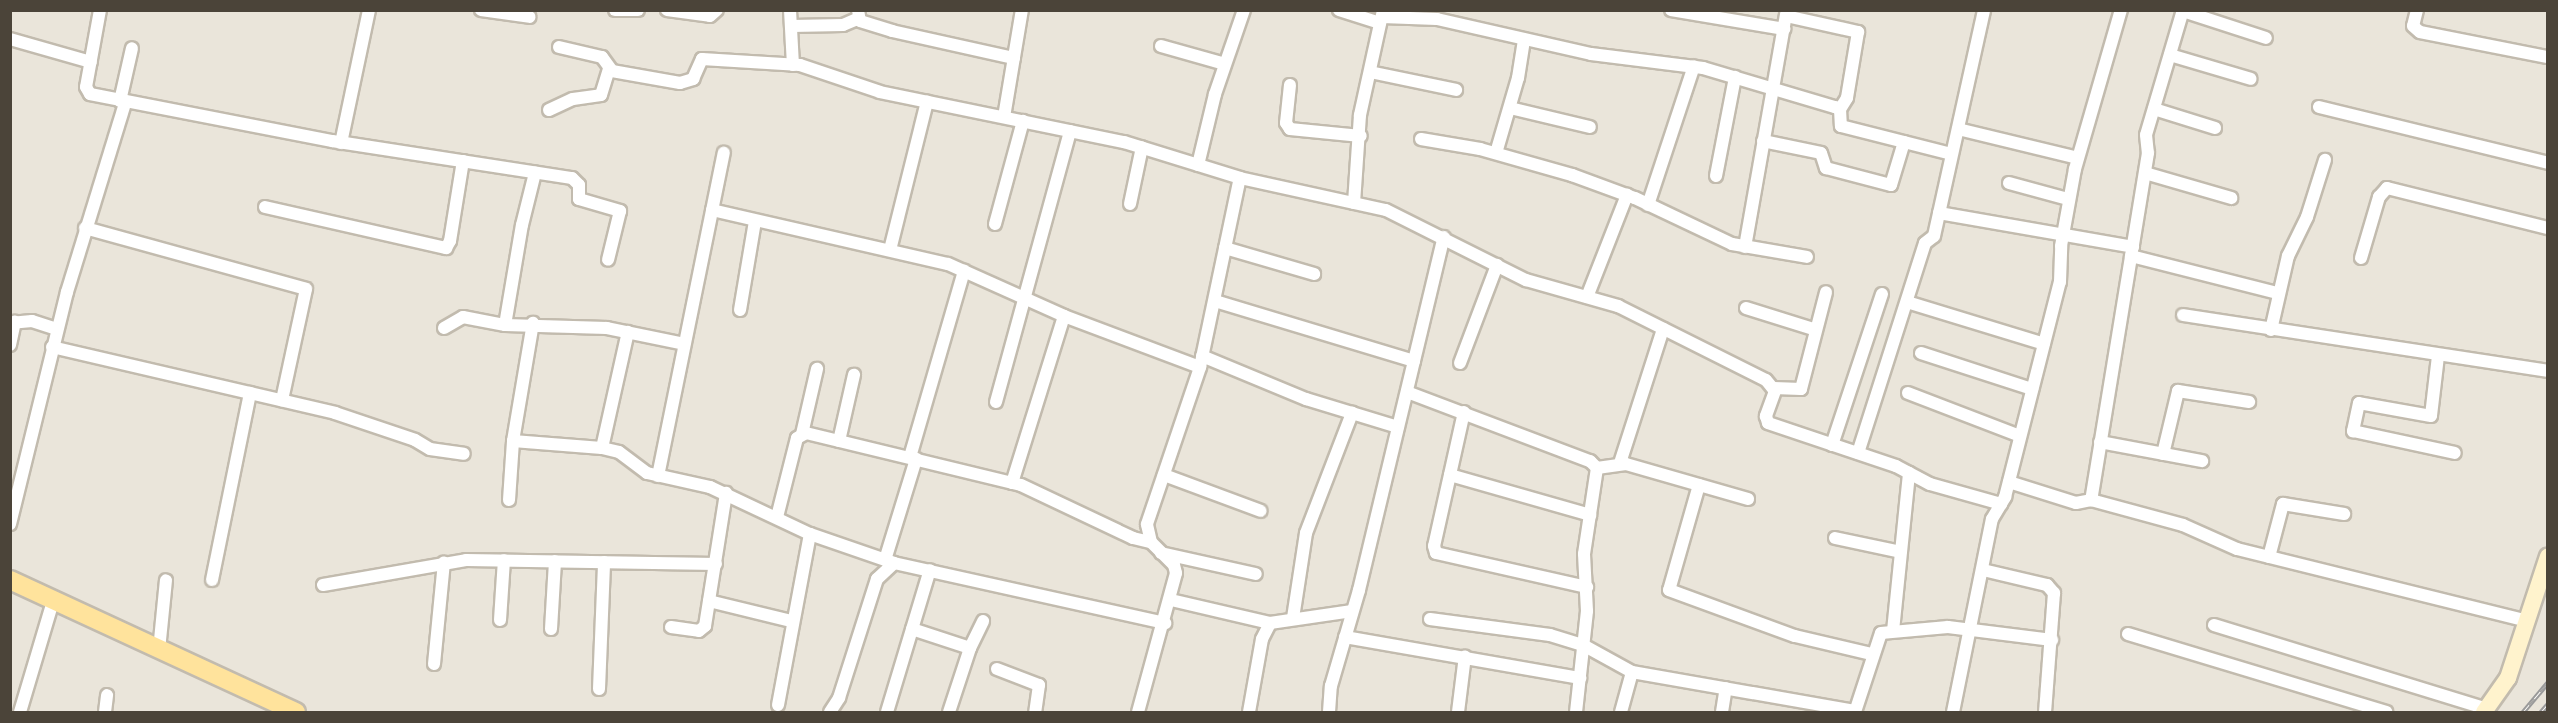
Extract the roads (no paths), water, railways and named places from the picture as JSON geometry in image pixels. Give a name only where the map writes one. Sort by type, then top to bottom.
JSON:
[{"type":"main road","points":[[2486,711],[2508,678],[2547,556]]},
{"type":"main road","points":[[10,580],[296,712]]},
{"type":"street","points":[[100,10],[86,91],[123,102],[341,143],[573,178],[579,185],[579,200],[619,209],[608,260]]},
{"type":"street","points":[[341,143],[369,10]]},
{"type":"street","points":[[481,10],[530,17]]},
{"type":"street","points":[[615,10],[638,10]]},
{"type":"street","points":[[666,10],[710,16],[717,10]]},
{"type":"street","points":[[790,10],[793,65]]},
{"type":"street","points":[[1004,117],[1022,10]]},
{"type":"street","points":[[1198,165],[1225,64],[1244,10]]},
{"type":"street","points":[[1339,10],[1382,17],[1407,13],[1591,54],[1694,66],[1839,109]]},
{"type":"street","points":[[1671,10],[1784,29]]},
{"type":"street","points":[[1858,453],[1924,243],[1934,236],[1984,10]]},
{"type":"street","points":[[1953,712],[1972,629],[1992,519],[2001,504],[2009,482],[2062,269],[2062,234],[2068,199],[2121,10]]},
{"type":"street","points":[[2416,10],[2413,26],[2420,32],[2547,57]]},
{"type":"street","points":[[2091,500],[2145,173],[2146,135],[2183,11],[2266,38]]},
{"type":"street","points":[[1745,247],[1787,13],[1858,32],[1847,98],[1839,109],[1841,126],[1952,154]]},
{"type":"street","points":[[792,27],[843,25],[857,15],[892,31],[1014,58]]},
{"type":"street","points":[[1354,203],[1361,136],[1360,115],[1382,17]]},
{"type":"street","points":[[10,39],[91,62]]},
{"type":"street","points":[[1496,153],[1510,108],[1524,39]]},
{"type":"street","points":[[1161,46],[1225,64]]},
{"type":"street","points":[[560,47],[602,57],[609,68],[688,83],[702,59],[793,65],[822,70],[879,92],[1142,147],[1240,178],[1386,210],[1526,280],[1618,306],[1774,388],[1801,389],[1826,292]]},
{"type":"street","points":[[10,524],[52,347],[85,228],[102,189],[123,102],[132,48]]},
{"type":"street","points":[[2170,55],[2251,79]]},
{"type":"street","points":[[1648,205],[1694,66]]},
{"type":"street","points":[[549,110],[573,99],[601,95],[609,68]]},
{"type":"street","points":[[1370,72],[1456,90]]},
{"type":"street","points":[[1716,176],[1735,77]]},
{"type":"street","points":[[1290,85],[1286,123],[1290,129],[1361,136]]},
{"type":"street","points":[[890,250],[927,102]]},
{"type":"street","points":[[2319,107],[2547,163]]},
{"type":"street","points":[[1510,108],[1590,127]]},
{"type":"street","points":[[2154,109],[2215,128]]},
{"type":"street","points":[[995,224],[1023,121]]},
{"type":"street","points":[[1958,129],[2078,158]]},
{"type":"street","points":[[996,402],[1070,131]]},
{"type":"street","points":[[1421,139],[1496,153],[1627,195],[1720,240],[1745,247],[1807,257]]},
{"type":"street","points":[[1763,141],[1821,153],[1826,168],[1891,185],[1904,142]]},
{"type":"street","points":[[1130,204],[1142,147]]},
{"type":"street","points":[[658,476],[724,153]]},
{"type":"street","points":[[2271,330],[2277,293],[2325,160]]},
{"type":"street","points":[[265,207],[446,248],[450,241],[463,161]]},
{"type":"street","points":[[505,325],[522,225],[535,173]]},
{"type":"street","points":[[2145,173],[2230,198]]},
{"type":"street","points":[[1138,712],[1165,623],[1176,573],[1151,542],[1147,525],[1201,362],[1240,178]]},
{"type":"street","points":[[2008,183],[2068,199]]},
{"type":"street","points":[[2361,258],[2379,197],[2386,188],[2547,228]]},
{"type":"street","points":[[1587,297],[1627,195]]},
{"type":"street","points":[[712,210],[890,250],[964,271],[1064,315],[1306,399],[1398,427]]},
{"type":"street","points":[[1939,213],[2062,234],[2132,251],[2277,293]]},
{"type":"street","points":[[740,310],[755,220]]},
{"type":"street","points":[[85,228],[306,289],[282,400]]},
{"type":"street","points":[[1329,712],[1345,637],[1444,237]]},
{"type":"street","points":[[1225,248],[1314,274]]},
{"type":"street","points":[[1460,363],[1497,265]]},
{"type":"street","points":[[830,712],[839,698],[880,571],[889,562],[913,458],[964,271]]},
{"type":"street","points":[[1832,445],[1882,294]]},
{"type":"street","points":[[1215,301],[1414,361]]},
{"type":"street","points":[[1907,302],[2044,344]]},
{"type":"street","points":[[1746,308],[1816,330]]},
{"type":"street","points":[[1012,483],[1064,315]]},
{"type":"street","points":[[2183,315],[2547,371]]},
{"type":"street","points":[[444,328],[463,317],[505,325],[533,323],[628,332],[684,344]]},
{"type":"street","points":[[10,345],[13,322],[32,321],[57,329]]},
{"type":"street","points":[[509,500],[510,446],[513,441],[533,323]]},
{"type":"street","points":[[1620,463],[1663,329]]},
{"type":"street","points":[[602,448],[628,332]]},
{"type":"street","points":[[52,347],[282,400],[415,440],[430,449],[464,454]]},
{"type":"street","points":[[1921,352],[2032,389]]},
{"type":"street","points":[[2438,356],[2431,416],[2359,403],[2354,431],[2455,453]]},
{"type":"street","points":[[777,517],[797,438],[802,434],[817,369]]},
{"type":"street","points":[[838,441],[854,375]]},
{"type":"street","points":[[1774,388],[1766,416],[1768,423],[1858,453],[1930,484],[2001,504]]},
{"type":"street","points":[[2163,454],[2178,391],[2249,402]]},
{"type":"street","points":[[1407,392],[1590,461],[1597,468]]},
{"type":"street","points":[[212,580],[250,393]]},
{"type":"street","points":[[1908,393],[2020,436]]},
{"type":"street","points":[[1464,412],[1434,546],[1436,553],[1587,587]]},
{"type":"street","points":[[1293,618],[1306,532],[1352,413]]},
{"type":"street","points":[[802,434],[913,458],[1012,483],[1133,538],[1151,542]]},
{"type":"street","points":[[513,441],[602,448],[619,452],[640,470],[726,493],[810,534],[889,562],[1165,623]]},
{"type":"street","points":[[2100,442],[2202,461]]},
{"type":"street","points":[[1597,468],[1620,463],[1748,499]]},
{"type":"street","points":[[1576,712],[1587,587],[1584,554],[1597,468]]},
{"type":"street","points":[[1893,631],[1909,473]]},
{"type":"street","points":[[1164,475],[1261,511]]},
{"type":"street","points":[[1450,475],[1590,516]]},
{"type":"street","points":[[2009,482],[2076,503],[2091,500],[2160,518],[2237,549],[2527,621]]},
{"type":"street","points":[[1698,485],[1669,590],[1795,636],[1872,654]]},
{"type":"street","points":[[671,627],[703,629],[716,564],[726,493]]},
{"type":"street","points":[[2269,557],[2283,504],[2344,514]]},
{"type":"street","points":[[778,705],[791,621],[810,534]]},
{"type":"street","points":[[1834,538],[1901,552]]},
{"type":"street","points":[[1161,553],[1256,574]]},
{"type":"street","points":[[323,585],[444,562],[504,560],[716,564]]},
{"type":"street","points":[[500,620],[504,560]]},
{"type":"street","points":[[551,629],[555,561]]},
{"type":"street","points":[[434,664],[444,562]]},
{"type":"street","points":[[599,689],[604,562]]},
{"type":"street","points":[[887,712],[930,570]]},
{"type":"street","points":[[1983,570],[2047,585],[2056,601],[2045,684],[2045,712]]},
{"type":"street","points":[[159,650],[166,580]]},
{"type":"street","points":[[1171,600],[1270,623],[1353,611]]},
{"type":"street","points":[[20,712],[53,601]]},
{"type":"street","points":[[709,601],[791,621]]},
{"type":"street","points":[[1430,619],[1536,632],[1583,645],[1632,672],[1855,712],[1872,654],[1881,633],[1972,629],[2052,640]]},
{"type":"street","points":[[949,712],[970,648],[983,621]]},
{"type":"street","points":[[1249,712],[1262,639],[1270,623]]},
{"type":"street","points":[[2214,625],[2486,711]]},
{"type":"street","points":[[912,629],[970,648]]},
{"type":"street","points":[[2128,634],[2387,712]]},
{"type":"street","points":[[1345,637],[1465,656],[1580,678]]},
{"type":"street","points":[[1458,712],[1465,656]]},
{"type":"street","points":[[997,669],[1039,685],[1035,712]]},
{"type":"street","points":[[1621,712],[1632,672]]},
{"type":"street","points":[[1722,712],[1726,688]]},
{"type":"street","points":[[105,712],[107,695]]},
{"type":"railway","points":[[2523,712],[2548,682]]},
{"type":"railway","points":[[2541,712],[2548,704]]}]
